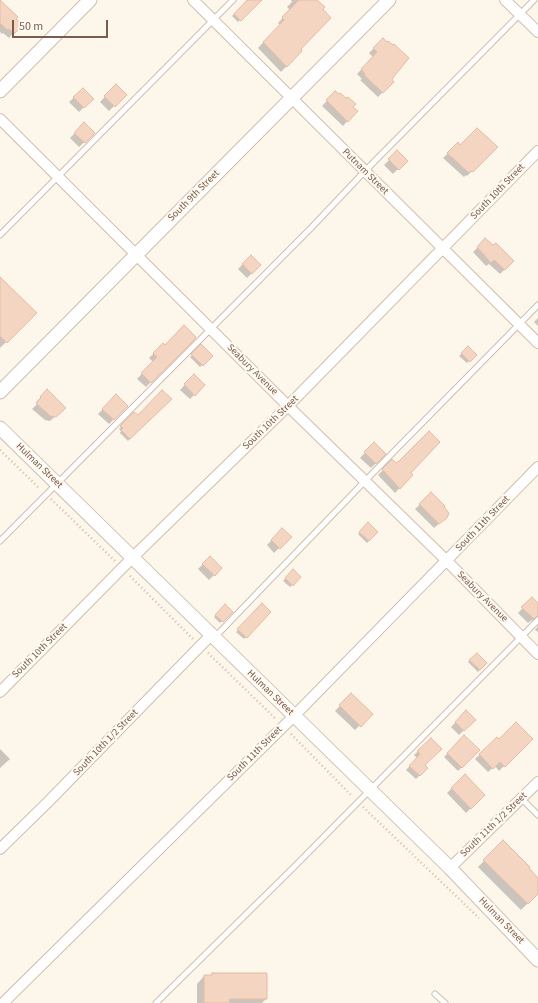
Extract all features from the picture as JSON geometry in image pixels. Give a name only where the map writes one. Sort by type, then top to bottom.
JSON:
[{"type":"street","points":[[0,91],[90,0]]},
{"type":"street","name":"Putnam Street","points":[[193,0],[538,343]]},
{"type":"street","name":"South 9th Street","points":[[0,392],[389,0]]},
{"type":"street","points":[[505,0],[538,32]]},
{"type":"street","name":"Seabury Avenue","points":[[0,119],[538,654]]},
{"type":"street","name":"South 10th Street","points":[[0,692],[132,558],[288,406],[538,151]]},
{"type":"street","name":"Hulman Street","points":[[0,428],[450,868],[538,960]]},
{"type":"street","name":"South 11th Street","points":[[2,1003],[294,716],[538,467]]},
{"type":"street","name":"South 10th 1/2 Street","points":[[0,849],[48,802],[200,646],[212,636]]},
{"type":"street","name":"South 11th 1/2 Street","points":[[450,868],[538,782]]},
{"type":"lane","points":[[0,235],[233,0]]},
{"type":"lane","points":[[0,541],[312,227],[365,171],[534,0]]},
{"type":"lane","points":[[212,636],[538,305]]},
{"type":"lane","points":[[156,1003],[293,868],[538,620]]},
{"type":"lane","points":[[522,798],[538,815]]},
{"type":"lane","points":[[436,994],[445,1003]]},
{"type":"path","points":[[0,450],[283,726],[358,802],[481,920]]},
{"type":"building","points":[[0,0],[18,17],[16,19],[23,25],[14,34],[0,23]]},
{"type":"building","points":[[247,0],[262,0],[241,21],[234,14]]},
{"type":"building","points":[[299,0],[317,0],[325,7],[323,9],[331,18],[301,49],[302,51],[287,67],[263,42],[284,20],[282,17]]},
{"type":"building","points":[[383,38],[387,42],[388,41],[393,45],[394,44],[409,58],[392,79],[394,82],[383,93],[364,75],[365,74],[361,69],[377,52],[373,48]]},
{"type":"building","points":[[116,84],[127,95],[115,107],[104,96]]},
{"type":"building","points":[[83,88],[94,99],[84,108],[73,97]]},
{"type":"building","points":[[335,91],[346,98],[348,97],[356,104],[353,107],[358,111],[348,122],[326,100]]},
{"type":"building","points":[[84,122],[95,133],[85,143],[74,133]]},
{"type":"building","points":[[477,128],[498,147],[473,172],[471,171],[469,173],[447,153],[458,142],[460,145]]},
{"type":"building","points":[[397,150],[408,161],[399,170],[388,159]]},
{"type":"building","points":[[485,238],[493,245],[496,243],[514,261],[505,270],[494,260],[491,263],[477,247]]},
{"type":"building","points":[[251,255],[261,265],[252,274],[242,264]]},
{"type":"building","points":[[0,277],[37,313],[7,343],[0,336]]},
{"type":"building","points":[[184,325],[196,337],[195,339],[151,383],[141,373],[157,357],[153,353],[163,343],[165,345]]},
{"type":"building","points":[[201,344],[213,356],[203,366],[191,354]]},
{"type":"building","points":[[468,346],[477,355],[470,362],[461,353]]},
{"type":"building","points":[[194,374],[205,385],[195,396],[184,384]]},
{"type":"building","points":[[47,389],[66,408],[56,417],[50,416],[36,403]]},
{"type":"building","points":[[162,390],[172,399],[130,439],[121,430],[123,428],[120,426],[134,412],[138,415]]},
{"type":"building","points":[[116,394],[128,406],[114,420],[102,409]]},
{"type":"building","points":[[429,431],[440,442],[411,473],[413,475],[400,489],[382,469],[392,459],[396,463],[399,461]]},
{"type":"building","points":[[374,442],[386,454],[376,464],[364,452]]},
{"type":"building","points":[[431,492],[445,506],[444,507],[449,513],[447,518],[439,524],[419,504]]},
{"type":"building","points":[[368,522],[378,532],[369,541],[359,532]]},
{"type":"building","points":[[282,528],[292,537],[280,549],[271,540]]},
{"type":"building","points":[[210,556],[222,568],[215,576],[202,564]]},
{"type":"building","points":[[293,569],[301,577],[293,586],[285,578]]},
{"type":"building","points":[[532,597],[538,603],[538,616],[534,619],[521,607]]},
{"type":"building","points":[[262,603],[271,612],[247,638],[237,629]]},
{"type":"building","points":[[225,604],[233,612],[223,622],[215,615]]},
{"type":"building","points":[[477,653],[487,663],[480,670],[469,660]]},
{"type":"building","points":[[351,693],[373,714],[361,727],[339,705]]},
{"type":"building","points":[[466,710],[476,720],[464,731],[455,722]]},
{"type":"building","points":[[516,722],[533,739],[505,767],[500,762],[493,769],[479,754],[497,737],[499,739]]},
{"type":"building","points":[[464,735],[480,750],[462,768],[447,753]]},
{"type":"building","points":[[431,738],[442,749],[425,765],[428,768],[420,776],[409,766],[420,754],[417,751]]},
{"type":"building","points":[[465,774],[485,795],[471,809],[451,788]]},
{"type":"building","points":[[503,840],[530,867],[529,868],[538,878],[538,894],[528,904],[483,860]]},
{"type":"building","points":[[212,973],[267,973],[267,999],[230,999],[229,1003],[204,1003],[204,975],[212,975]]}]
